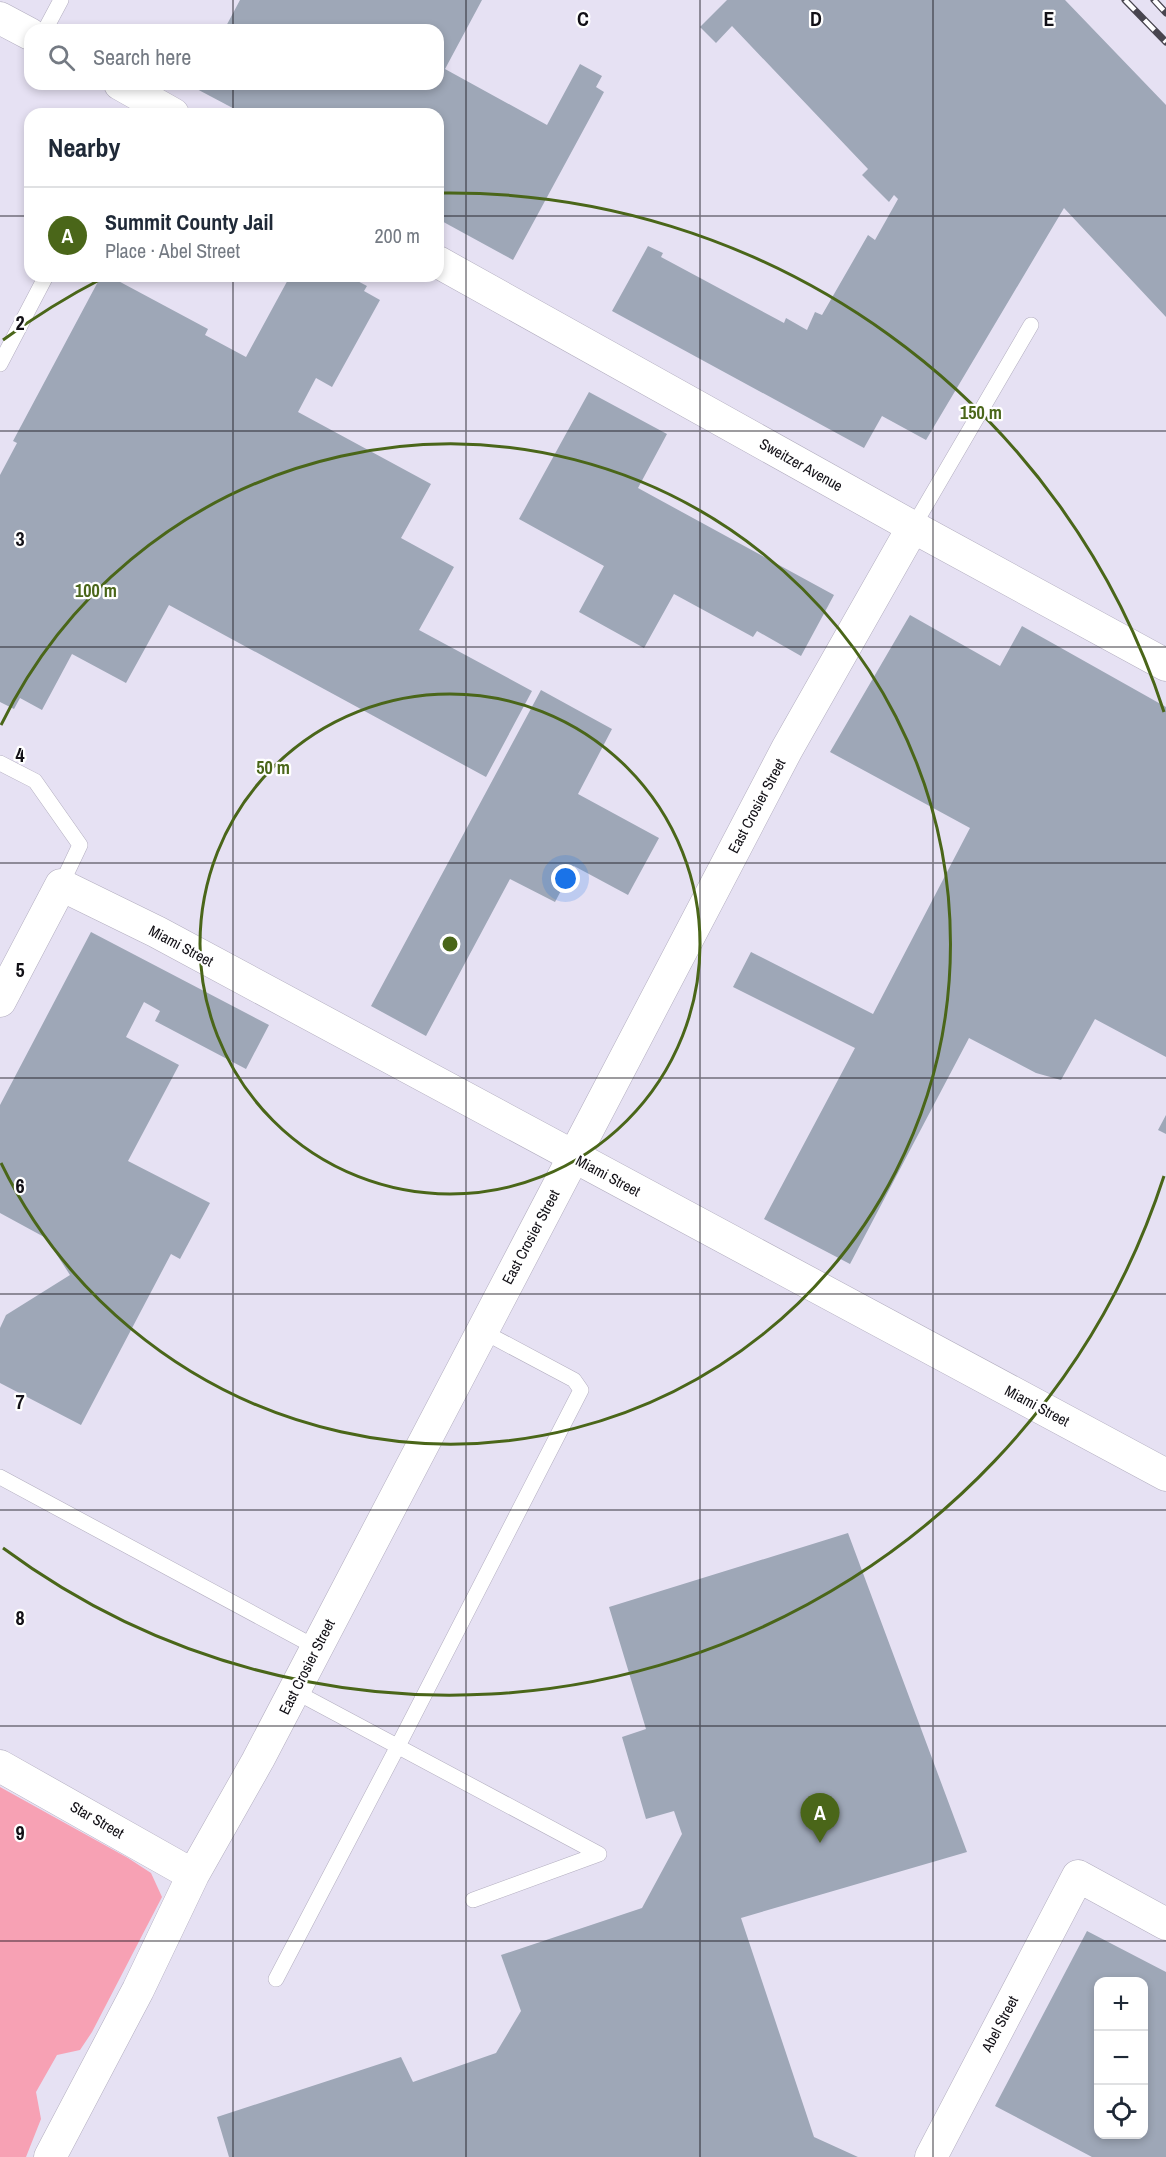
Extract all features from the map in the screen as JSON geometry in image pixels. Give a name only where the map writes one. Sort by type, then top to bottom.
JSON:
[{"type":"street","points":[[0,18],[24,31]]},
{"type":"street","points":[[133,95],[160,108]]},
{"type":"street","name":"Sweitzer Avenue","points":[[444,265],[1166,665]]},
{"type":"street","name":"East Crosier Street","points":[[50,2157],[138,1990],[193,1875],[258,1760],[787,749],[913,527]]},
{"type":"street","points":[[0,1001],[58,890]]},
{"type":"street","name":"Miami Street","points":[[58,890],[168,938],[1166,1475]]},
{"type":"street","name":"Star Street","points":[[0,1766],[193,1875]]},
{"type":"street","name":"Abel Street","points":[[931,2157],[1078,1876],[1166,1924]]},
{"type":"lane","points":[[48,24],[61,0]]},
{"type":"lane","points":[[0,364],[43,282]]},
{"type":"lane","name":"East Crosier Street","points":[[913,527],[1030,326]]},
{"type":"lane","points":[[0,763],[35,781],[80,845],[58,890]]},
{"type":"lane","points":[[276,1979],[581,1390],[574,1380],[482,1331]]},
{"type":"lane","points":[[0,1477],[317,1648]]},
{"type":"lane","points":[[294,1691],[599,1854],[473,1900]]},
{"type":"shaded area","points":[[0,1787],[151,1873],[162,1897],[92,2032],[80,2050],[57,2055],[36,2092],[41,2119],[26,2157],[0,2157]]},
{"type":"building","points":[[240,0],[482,0],[445,69],[547,125],[580,64],[602,76],[596,87],[604,92],[513,260],[444,222],[444,108],[233,108],[199,90],[444,90],[444,24],[227,24]]},
{"type":"building","points":[[727,0],[1065,0],[1166,105],[1166,317],[1064,208],[926,440],[882,416],[864,448],[612,311],[648,246],[663,253],[661,257],[784,323],[786,318],[807,330],[815,312],[822,315],[868,235],[875,240],[898,199],[894,195],[889,202],[862,175],[868,169],[732,26],[716,43],[700,27]]},
{"type":"building","points":[[98,282],[120,282],[208,329],[205,335],[246,357],[287,282],[359,282],[367,286],[364,291],[380,300],[332,387],[316,378],[298,412],[431,484],[401,538],[454,567],[419,630],[532,691],[486,777],[169,605],[126,683],[72,654],[42,710],[20,698],[14,709],[0,702],[0,475],[17,443],[13,441]]},
{"type":"building","points":[[589,392],[667,434],[638,488],[834,595],[801,656],[757,631],[753,637],[674,594],[644,648],[579,612],[604,566],[519,519]]},
{"type":"building","points":[[910,615],[1000,666],[1022,626],[1166,707],[1166,1057],[1095,1019],[1061,1080],[1036,1073],[969,1038],[850,1264],[764,1219],[855,1048],[733,987],[751,952],[873,1014],[970,828],[830,752]]},
{"type":"building","points":[[541,690],[612,729],[578,794],[659,838],[628,895],[574,866],[555,902],[510,879],[426,1036],[371,1006]]},
{"type":"building","points":[[91,932],[269,1025],[246,1069],[155,1021],[160,1011],[144,1002],[126,1037],[179,1065],[128,1161],[210,1203],[180,1259],[171,1254],[81,1425],[0,1383],[0,1328],[6,1315],[70,1275],[46,1238],[0,1213],[0,1105]]},
{"type":"building","points":[[1166,1115],[1166,1134],[1158,1130]]},
{"type":"building","points":[[848,1533],[967,1852],[741,1918],[814,2137],[858,2157],[229,2157],[217,2117],[401,2057],[413,2082],[496,2053],[521,2011],[501,1955],[642,1908],[682,1834],[674,1811],[646,1819],[622,1737],[646,1729],[609,1607]]},
{"type":"building","points":[[1087,1931],[1166,1972],[1166,2157],[1092,2157],[995,2106]]},
{"type":"railway","points":[[1125,0],[1166,42]]},
{"type":"railway","points":[[1154,0],[1166,13]]},
{"type":"place","name":"Summit County Jail","points":[[820,1843]]}]
